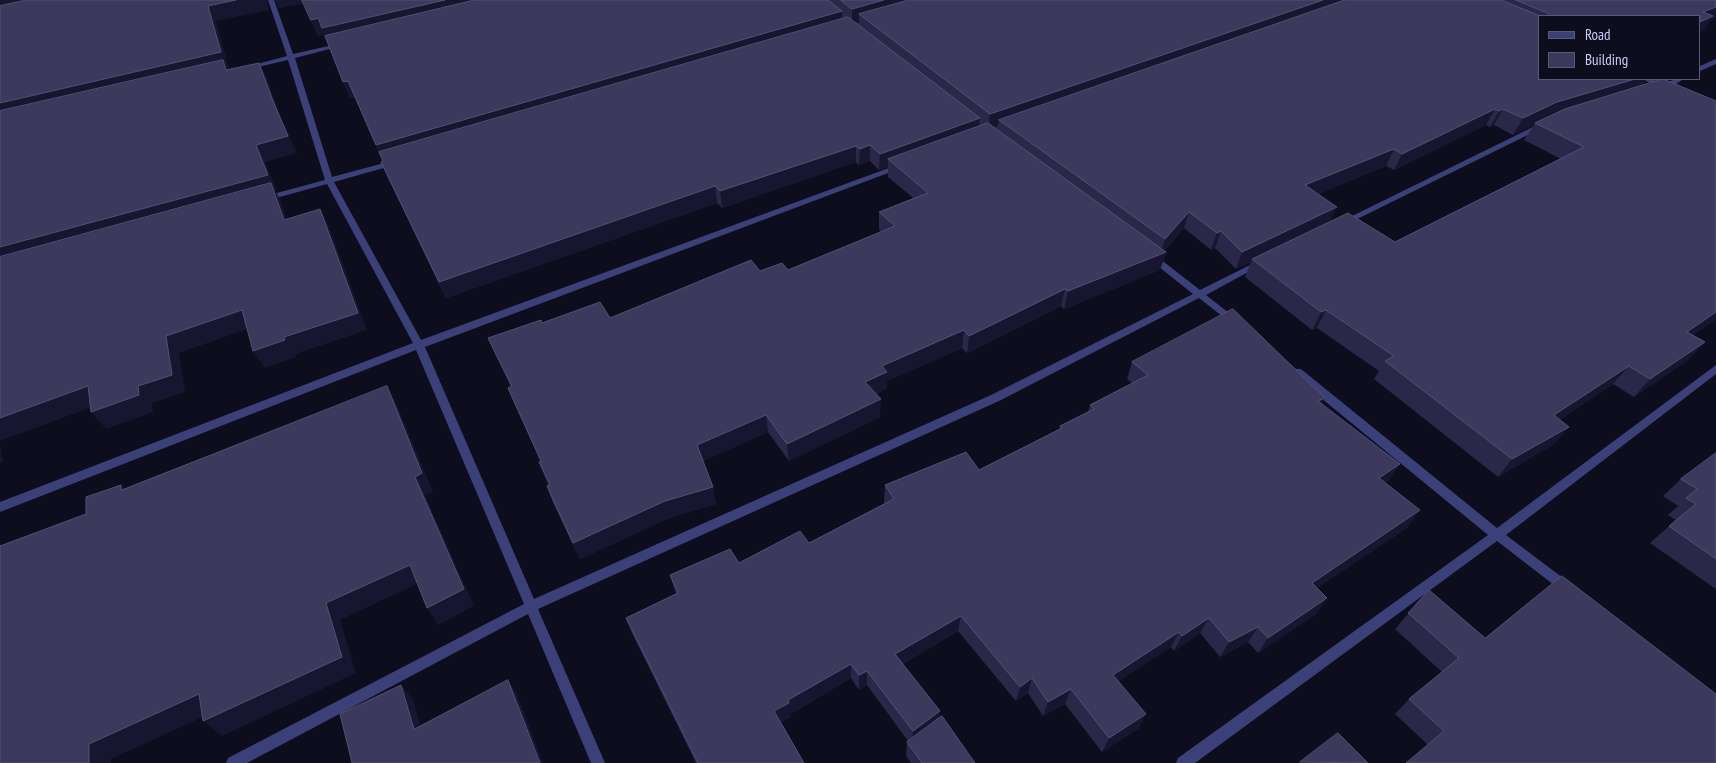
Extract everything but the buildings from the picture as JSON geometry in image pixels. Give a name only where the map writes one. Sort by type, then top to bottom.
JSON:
[{"type":"street","points":[[271,0],[291,56],[329,181],[419,345],[598,763]]},
{"type":"street","points":[[243,68],[349,43]]},
{"type":"street","points":[[1701,68],[1716,61]]},
{"type":"street","points":[[1647,80],[1668,89]]},
{"type":"street","points":[[1645,93],[1668,89],[1679,80]]},
{"type":"street","points":[[1331,228],[1551,122]]},
{"type":"street","points":[[254,202],[405,159]]},
{"type":"street","points":[[0,507],[419,345],[912,163]]},
{"type":"street","points":[[1144,252],[1200,292],[1245,330]]},
{"type":"street","points":[[233,763],[530,607],[995,398],[1270,258]]},
{"type":"street","points":[[1291,367],[1497,535],[1575,594]]},
{"type":"street","points":[[1183,763],[1497,535],[1716,369]]}]
